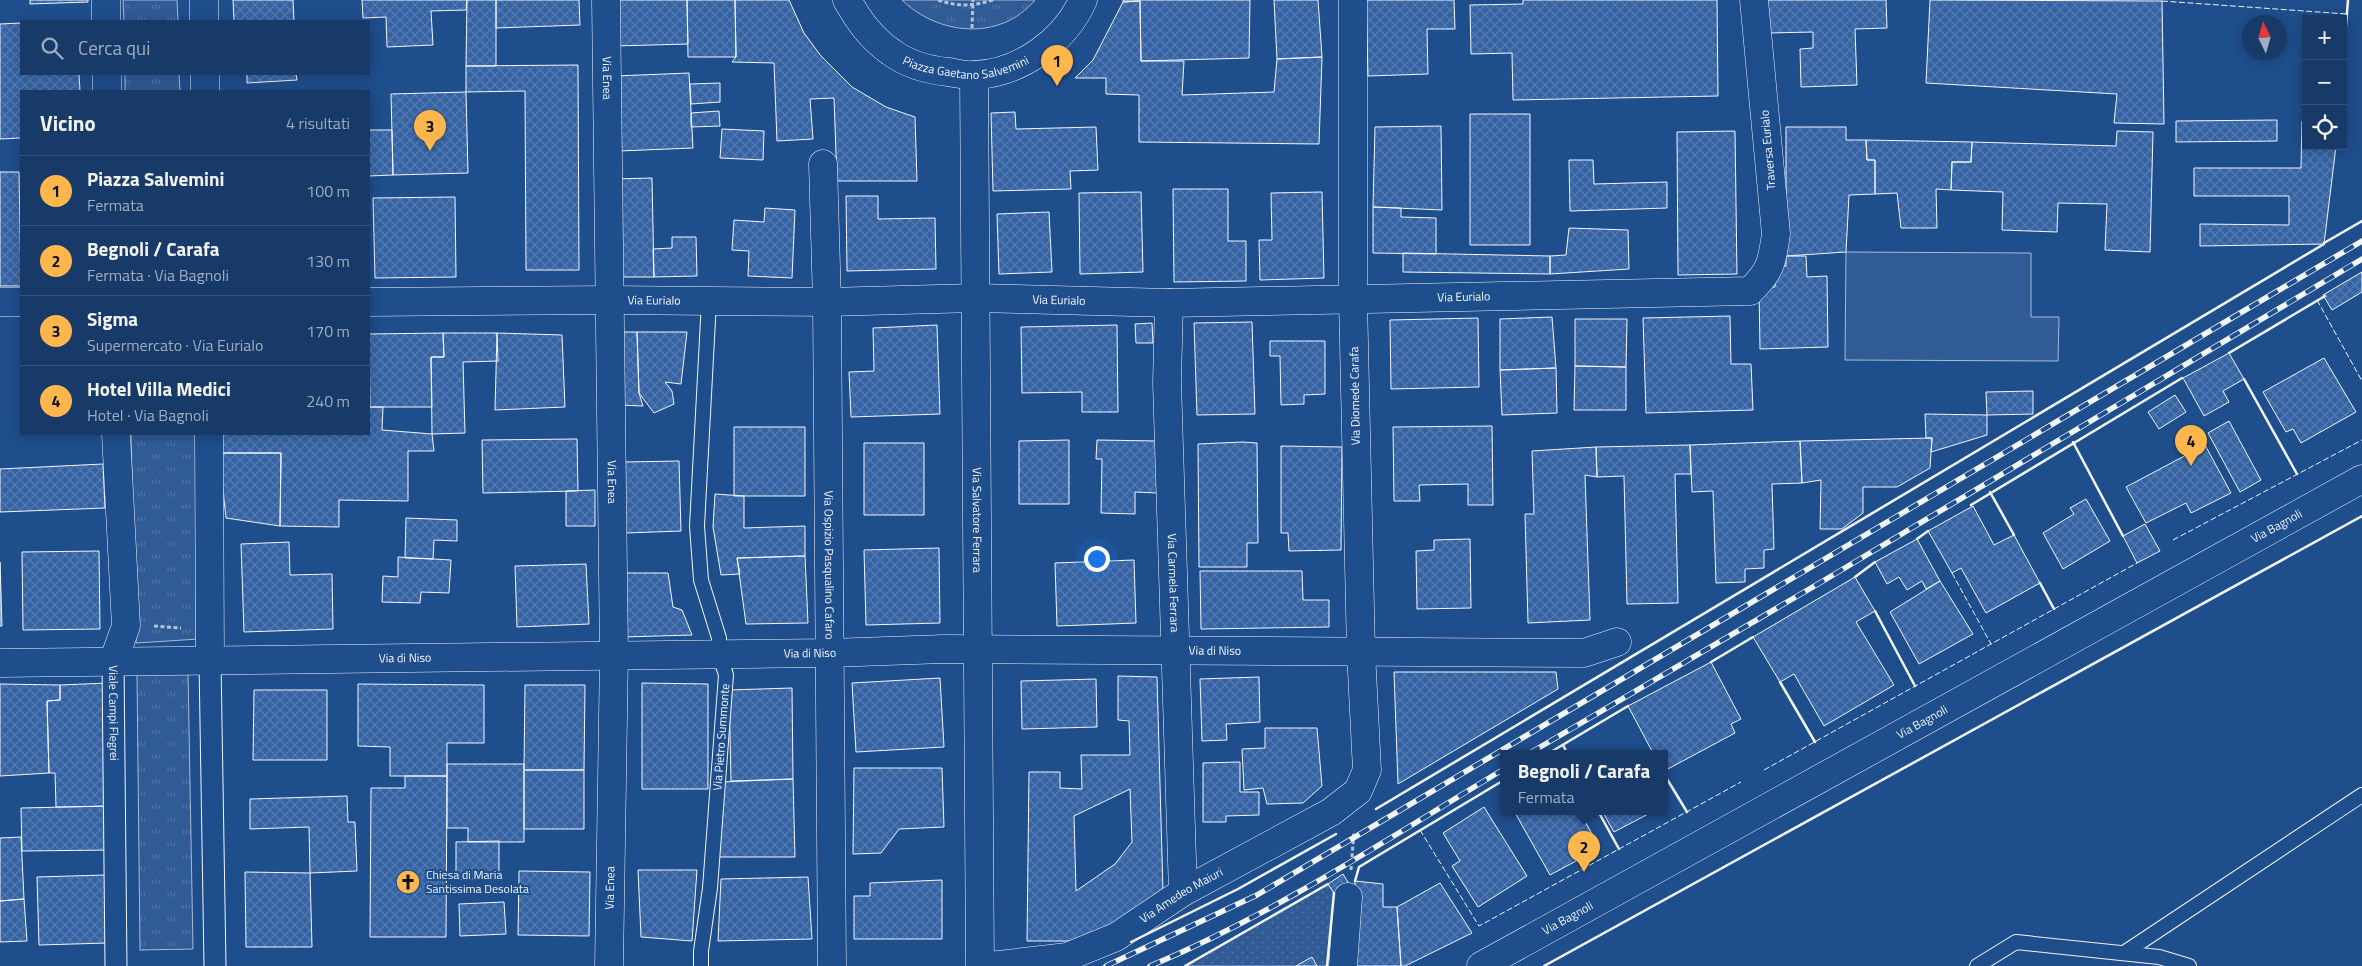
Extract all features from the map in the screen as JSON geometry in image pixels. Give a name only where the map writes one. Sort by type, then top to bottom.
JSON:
[{"type":"street","points":[[106,0],[106,20]]},
{"type":"street","points":[[204,0],[204,20]]},
{"type":"street","name":"Via Enea","points":[[606,0],[614,655],[609,966]]},
{"type":"street","name":"Piazza Gaetano Salvemini","points":[[847,0],[863,27],[892,53],[928,70],[974,75],[999,71],[1030,58],[1057,38],[1078,11],[1083,0]]},
{"type":"street","name":"Via Diomede Carafa","points":[[1353,0],[1353,299],[1361,652],[1367,770],[1358,791]]},
{"type":"street","name":"Traversa Eurialo","points":[[1750,291],[1766,276],[1773,255],[1776,234],[1754,0]]},
{"type":"street","points":[[107,75],[107,90]]},
{"type":"street","points":[[205,75],[205,90]]},
{"type":"street","name":"Via Salvatore Ferrara","points":[[974,75],[980,966]]},
{"type":"street","name":"Via Ospizio Pasqualino Cafaro","points":[[823,164],[830,653],[832,966]]},
{"type":"street","name":"Via Eurialo","points":[[370,302],[610,300],[826,302],[975,298],[1168,303],[1750,291]]},
{"type":"street","points":[[0,302],[20,302]]},
{"type":"street","name":"Via Carmela Ferrara","points":[[1168,303],[1167,382],[1184,892]]},
{"type":"street","name":"Viale Campi Flegrei","points":[[116,435],[126,626],[113,662],[116,966]]},
{"type":"street","points":[[210,435],[210,661],[215,966]]},
{"type":"street","name":"Via Bagnoli","points":[[1481,966],[2362,479]]},
{"type":"street","name":"Via di Niso","points":[[0,663],[830,653],[979,649],[1584,653],[1617,642]]},
{"type":"street","name":"Via Amedeo Maiuri","points":[[990,966],[1067,957],[1116,937],[1184,892],[1331,812],[1358,791]]},
{"type":"street","points":[[1343,966],[1348,896]]},
{"type":"lane","name":"Via Pietro Summonte","points":[[701,966],[701,951],[710,888],[726,675],[718,654],[719,638],[701,580],[697,526],[710,301]]},
{"type":"lane","points":[[2124,953],[2362,795]]},
{"type":"lane","points":[[1977,966],[2016,942],[2159,956],[2189,966]]},
{"type":"path","points":[[938,0],[950,5],[973,6],[993,0]]},
{"type":"path","points":[[972,28],[973,0]]},
{"type":"path","points":[[147,626],[186,628]]},
{"type":"path","points":[[1348,896],[1358,791]]},
{"type":"green space","points":[[123,0],[177,0],[178,20],[124,20]]},
{"type":"green space","points":[[902,0],[1035,0],[1021,13],[1005,23],[987,28],[969,29],[933,21],[917,12]]},
{"type":"green space","points":[[125,75],[179,75],[180,90],[125,90]]},
{"type":"green space","points":[[131,435],[196,435],[199,639],[136,643]]},
{"type":"green space","points":[[188,672],[193,949],[140,950],[137,673]]},
{"type":"green space","points":[[1328,884],[1334,893],[1327,966],[1185,966]]},
{"type":"shaded area","points":[[1846,252],[2031,253],[2031,317],[2059,317],[2058,361],[1845,360]]},
{"type":"building","points":[[30,0],[88,0],[88,2],[30,4]]},
{"type":"building","points":[[233,0],[293,0],[294,20],[234,20]]},
{"type":"building","points":[[362,0],[467,0],[466,10],[431,11],[433,45],[387,47],[386,17],[363,18]]},
{"type":"building","points":[[467,0],[496,0],[496,66],[466,66]]},
{"type":"building","points":[[496,0],[579,0],[580,25],[496,28]]},
{"type":"building","points":[[614,0],[687,0],[688,44],[615,46]]},
{"type":"building","points":[[687,0],[735,0],[736,57],[688,57]]},
{"type":"building","points":[[735,0],[789,0],[804,33],[821,56],[852,87],[886,107],[915,117],[917,181],[837,181],[834,98],[810,99],[813,139],[777,141],[774,63],[732,62],[736,57]]},
{"type":"building","points":[[1123,0],[1250,0],[1249,58],[1141,61],[1140,1],[1123,2]]},
{"type":"building","points":[[1274,0],[1318,0],[1322,57],[1277,59]]},
{"type":"building","points":[[1366,0],[1454,0],[1455,29],[1427,29],[1428,74],[1368,76]]},
{"type":"building","points":[[1523,0],[1717,0],[1718,96],[1513,100],[1512,53],[1471,54],[1470,5],[1523,4]]},
{"type":"building","points":[[1767,0],[1886,0],[1887,28],[1855,29],[1857,85],[1801,87],[1800,49],[1813,48],[1813,32],[1768,33]]},
{"type":"building","points":[[1930,0],[2162,1],[2164,124],[2114,123],[2117,94],[1926,83]]},
{"type":"building","points":[[1140,1],[1141,61],[1184,61],[1182,95],[1274,92],[1277,59],[1322,57],[1319,144],[1139,142],[1139,95],[1106,94],[1106,78],[1075,78],[1093,60],[1123,2]]},
{"type":"building","points":[[20,23],[20,75],[79,75],[80,90],[20,90],[20,138],[0,139],[0,24]]},
{"type":"building","points":[[578,65],[579,270],[526,270],[525,91],[466,92],[466,66]]},
{"type":"building","points":[[689,73],[693,148],[619,151],[615,76]]},
{"type":"building","points":[[247,75],[296,75],[297,80],[247,83]]},
{"type":"building","points":[[720,83],[720,102],[691,104],[690,84]]},
{"type":"building","points":[[466,92],[468,173],[393,175],[391,94]]},
{"type":"building","points":[[719,111],[720,126],[691,127],[691,113]]},
{"type":"building","points":[[1015,112],[1016,129],[1096,127],[1098,170],[1070,171],[1071,189],[993,191],[991,113]]},
{"type":"building","points":[[1470,114],[1530,114],[1530,245],[1470,245]]},
{"type":"building","points":[[2277,120],[2277,141],[2176,142],[2176,121]]},
{"type":"building","points":[[2302,121],[2302,150],[2336,150],[2324,244],[2200,246],[2200,224],[2289,225],[2289,196],[2194,196],[2194,168],[2301,168]]},
{"type":"building","points":[[1441,126],[1442,210],[1373,207],[1375,127]]},
{"type":"building","points":[[1786,127],[1846,127],[1846,140],[1866,140],[1867,160],[1875,160],[1875,194],[1849,195],[1846,252],[1786,256]]},
{"type":"building","points":[[722,129],[764,131],[763,160],[720,158]]},
{"type":"building","points":[[370,130],[392,130],[393,175],[370,176]]},
{"type":"building","points":[[1735,131],[1737,274],[1678,275],[1677,132]]},
{"type":"building","points":[[2117,131],[2153,132],[2150,252],[2105,250],[2107,204],[2058,203],[2057,232],[2002,230],[2003,192],[1951,190],[1952,162],[1971,162],[1972,142],[2116,146]]},
{"type":"building","points":[[1866,140],[1972,142],[1971,162],[1952,162],[1951,190],[1936,189],[1937,228],[1901,228],[1897,193],[1875,194],[1875,160],[1867,160]]},
{"type":"building","points":[[1569,160],[1593,160],[1594,184],[1667,182],[1667,208],[1570,211]]},
{"type":"building","points":[[0,172],[19,172],[20,286],[0,286]]},
{"type":"building","points":[[652,178],[654,277],[615,277],[613,179]]},
{"type":"building","points":[[1173,189],[1228,189],[1228,241],[1246,241],[1246,281],[1174,282]]},
{"type":"building","points":[[1141,192],[1143,272],[1080,274],[1079,193]]},
{"type":"building","points":[[1322,192],[1324,278],[1260,280],[1259,240],[1272,240],[1271,193]]},
{"type":"building","points":[[846,196],[878,196],[878,219],[935,218],[936,269],[847,271]]},
{"type":"building","points":[[455,197],[456,277],[375,278],[373,198]]},
{"type":"building","points":[[1373,207],[1401,208],[1401,217],[1436,218],[1436,254],[1373,253]]},
{"type":"building","points":[[765,208],[795,210],[792,278],[748,276],[749,251],[732,250],[734,220],[764,222]]},
{"type":"building","points":[[1049,212],[1052,272],[999,274],[997,214]]},
{"type":"building","points":[[1569,228],[1628,230],[1629,269],[1550,274],[1550,256],[1566,255]]},
{"type":"building","points":[[672,237],[696,237],[697,276],[654,277],[653,249],[672,248]]},
{"type":"building","points":[[1403,253],[1550,256],[1550,274],[1403,272]]},
{"type":"building","points":[[1786,256],[1806,256],[1807,277],[1827,276],[1828,347],[1760,349],[1759,288],[1775,287],[1775,266],[1786,266]]},
{"type":"building","points":[[2362,272],[2362,292],[2332,310],[2323,295]]},
{"type":"building","points":[[1730,316],[1731,364],[1751,364],[1753,410],[1646,413],[1643,318]]},
{"type":"building","points":[[1552,317],[1556,368],[1500,370],[1500,319]]},
{"type":"building","points":[[1478,318],[1479,387],[1391,389],[1390,320]]},
{"type":"building","points":[[1575,319],[1627,319],[1626,367],[1575,366]]},
{"type":"building","points":[[1252,322],[1255,414],[1197,415],[1194,323]]},
{"type":"building","points":[[1152,323],[1153,343],[1136,343],[1135,324]]},
{"type":"building","points":[[937,325],[940,414],[851,417],[849,372],[874,371],[873,328]]},
{"type":"building","points":[[1117,325],[1118,412],[1082,412],[1082,392],[1022,393],[1021,327]]},
{"type":"building","points":[[618,332],[637,332],[639,393],[643,406],[619,405]]},
{"type":"building","points":[[637,332],[687,332],[681,384],[665,382],[672,391],[674,404],[654,413],[639,393]]},
{"type":"building","points":[[443,333],[444,357],[431,357],[432,407],[370,407],[370,334]]},
{"type":"building","points":[[443,333],[497,333],[498,361],[463,362],[465,433],[432,434],[431,357],[444,357]]},
{"type":"building","points":[[497,333],[562,335],[565,407],[495,410]]},
{"type":"building","points":[[1270,341],[1325,341],[1325,394],[1304,395],[1304,404],[1281,405],[1280,356],[1270,356]]},
{"type":"building","points":[[2229,353],[2244,379],[2223,391],[2229,402],[2204,416],[2183,378]]},
{"type":"building","points":[[2324,358],[2356,412],[2301,443],[2293,429],[2286,432],[2263,392]]},
{"type":"building","points":[[1575,366],[1626,367],[1626,410],[1574,410]]},
{"type":"building","points":[[1556,368],[1557,413],[1502,415],[1500,370]]},
{"type":"building","points":[[2033,391],[2033,414],[1987,415],[1986,392]]},
{"type":"building","points":[[2175,395],[2186,412],[2159,429],[2148,412]]},
{"type":"building","points":[[370,407],[383,407],[382,430],[432,434],[434,451],[408,451],[408,501],[339,500],[339,527],[280,526],[281,453],[219,453],[219,435],[370,435]]},
{"type":"building","points":[[1925,414],[1987,415],[1987,435],[1931,452],[1932,438],[1926,438]]},
{"type":"building","points":[[2229,421],[2261,480],[2240,492],[2208,433]]},
{"type":"building","points":[[1492,426],[1493,505],[1468,505],[1468,484],[1419,485],[1420,501],[1394,501],[1393,427]]},
{"type":"building","points":[[734,427],[805,427],[805,496],[734,496]]},
{"type":"building","points":[[1932,438],[1930,468],[1897,487],[1863,487],[1863,513],[1842,529],[1820,529],[1821,480],[1802,483],[1800,441]]},
{"type":"building","points":[[577,439],[578,491],[483,493],[482,440]]},
{"type":"building","points":[[1069,440],[1069,504],[1019,504],[1019,441]]},
{"type":"building","points":[[1097,440],[1158,441],[1157,493],[1135,492],[1135,514],[1101,513],[1102,459],[1096,459]]},
{"type":"building","points":[[1800,441],[1802,483],[1772,484],[1774,549],[1764,550],[1764,568],[1745,569],[1745,582],[1716,583],[1713,491],[1692,492],[1690,445]]},
{"type":"building","points":[[864,443],[924,443],[924,515],[864,515]]},
{"type":"building","points":[[1257,443],[1258,543],[1247,543],[1247,567],[1199,567],[1198,444]]},
{"type":"building","points":[[1690,445],[1691,474],[1675,474],[1678,603],[1627,604],[1624,476],[1597,477],[1596,447]]},
{"type":"building","points":[[2205,445],[2231,493],[2191,513],[2186,503],[2146,523],[2126,487]]},
{"type":"building","points":[[1281,446],[1342,447],[1341,550],[1289,551],[1288,533],[1281,533]]},
{"type":"building","points":[[1596,447],[1597,477],[1585,475],[1590,620],[1528,623],[1525,514],[1534,514],[1532,451]]},
{"type":"building","points":[[219,453],[281,453],[280,526],[226,518]]},
{"type":"building","points":[[679,461],[681,531],[626,533],[624,462]]},
{"type":"building","points":[[103,464],[105,508],[0,512],[0,469]]},
{"type":"building","points":[[595,490],[595,526],[566,526],[566,491]]},
{"type":"building","points":[[715,494],[744,496],[744,528],[805,526],[805,556],[737,558],[740,574],[721,575],[713,527]]},
{"type":"building","points":[[2086,499],[2110,541],[2063,569],[2043,533],[2074,514],[2070,508]]},
{"type":"building","points":[[1973,506],[1994,545],[2014,535],[2040,583],[1986,613],[1961,568],[1952,573],[1928,531]]},
{"type":"building","points":[[406,518],[457,520],[457,541],[434,540],[433,559],[405,558]]},
{"type":"building","points":[[2145,524],[2160,551],[2137,563],[2123,536]]},
{"type":"building","points":[[1470,539],[1471,608],[1417,609],[1416,551],[1434,550],[1434,540]]},
{"type":"building","points":[[1917,539],[1940,581],[1926,589],[1922,581],[1907,590],[1899,577],[1887,584],[1875,562]]},
{"type":"building","points":[[289,542],[290,575],[332,574],[333,629],[244,632],[241,544]]},
{"type":"building","points":[[939,548],[940,623],[866,625],[864,550]]},
{"type":"building","points":[[99,551],[100,629],[23,630],[22,552]]},
{"type":"building","points":[[805,556],[808,623],[746,624],[737,558]]},
{"type":"building","points":[[398,557],[451,560],[449,593],[421,592],[420,603],[382,602],[383,576],[398,577]]},
{"type":"building","points":[[1134,560],[1136,623],[1057,626],[1055,563]]},
{"type":"building","points":[[0,562],[2,626],[0,626]]},
{"type":"building","points":[[586,564],[589,624],[517,627],[515,566]]},
{"type":"building","points":[[1200,571],[1302,571],[1303,600],[1329,600],[1329,627],[1201,629]]},
{"type":"building","points":[[622,573],[668,573],[673,607],[682,610],[692,635],[623,637]]},
{"type":"building","points":[[1855,577],[1875,611],[1856,622],[1894,685],[1824,726],[1794,674],[1780,682],[1753,637]]},
{"type":"building","points":[[1940,581],[1973,634],[1919,664],[1890,612]]},
{"type":"building","points":[[1711,662],[1741,719],[1731,724],[1735,733],[1668,769],[1668,750],[1651,750],[1628,706]]},
{"type":"building","points":[[1394,672],[1556,672],[1558,689],[1398,784]]},
{"type":"building","points":[[1118,676],[1157,677],[1163,892],[1083,941],[1027,941],[1029,772],[1060,772],[1060,788],[1082,789],[1081,755],[1130,755],[1129,721],[1118,720]],"holes":[[[1130,789],[1132,842],[1115,864],[1076,891],[1074,816]]]},
{"type":"building","points":[[1259,677],[1260,722],[1226,724],[1227,740],[1202,741],[1200,679]]},
{"type":"building","points":[[940,678],[944,747],[856,752],[852,683]]},
{"type":"building","points":[[1096,679],[1097,727],[1022,729],[1021,681]]},
{"type":"building","points":[[108,683],[111,806],[56,807],[55,773],[49,773],[47,701],[60,700],[60,685]]},
{"type":"building","points":[[642,683],[708,684],[708,789],[642,789]]},
{"type":"building","points":[[0,684],[60,685],[60,700],[47,701],[49,773],[0,776]]},
{"type":"building","points":[[358,684],[484,685],[484,743],[447,743],[447,776],[390,776],[390,747],[358,746]]},
{"type":"building","points":[[525,685],[585,685],[584,770],[524,770]]},
{"type":"building","points":[[792,688],[793,779],[731,781],[729,690]]},
{"type":"building","points":[[254,690],[327,690],[327,760],[253,760]]},
{"type":"building","points":[[1265,728],[1317,728],[1322,786],[1303,803],[1267,804],[1263,788],[1244,790],[1242,749],[1265,748]]},
{"type":"building","points":[[1240,762],[1240,792],[1259,792],[1259,815],[1226,816],[1226,822],[1203,822],[1203,763]]},
{"type":"building","points":[[447,764],[524,764],[524,842],[468,842],[468,828],[447,828]]},
{"type":"building","points":[[854,768],[942,768],[944,827],[899,829],[881,853],[853,854]]},
{"type":"building","points":[[524,770],[584,770],[584,829],[524,829]]},
{"type":"building","name":"Chiesa di Maria Santissima Desolata","points":[[405,776],[447,776],[446,937],[370,937],[371,788],[405,788]]},
{"type":"building","points":[[793,779],[795,857],[718,857],[720,782]]},
{"type":"building","points":[[347,796],[348,822],[355,822],[357,871],[310,873],[309,827],[250,829],[250,799]]},
{"type":"building","points":[[111,806],[111,850],[22,851],[21,808]]},
{"type":"building","points":[[1484,807],[1527,876],[1478,907],[1452,866],[1460,861],[1443,833]]},
{"type":"building","points":[[1516,815],[1581,815],[1600,848],[1550,875]]},
{"type":"building","points":[[1604,815],[1646,815],[1614,832]]},
{"type":"building","points":[[21,837],[24,899],[0,901],[0,838]]},
{"type":"building","points":[[499,841],[499,879],[456,879],[456,842]]},
{"type":"building","points":[[638,870],[697,870],[692,941],[641,937]]},
{"type":"building","points":[[519,871],[590,872],[589,936],[518,935]]},
{"type":"building","points":[[245,872],[310,873],[312,947],[246,947]]},
{"type":"building","points":[[1343,874],[1349,884],[1334,893],[1328,884]]},
{"type":"building","points":[[105,875],[107,943],[39,945],[37,877]]},
{"type":"building","points":[[808,877],[812,939],[718,941],[721,879]]},
{"type":"building","points":[[942,880],[942,939],[854,939],[854,896],[870,896],[870,883]]},
{"type":"building","points":[[1355,881],[1383,884],[1383,907],[1397,907],[1401,966],[1351,966]]},
{"type":"building","points":[[1440,883],[1472,933],[1405,966],[1401,966],[1397,907]]},
{"type":"building","points":[[24,899],[27,941],[0,942],[0,901]]},
{"type":"building","points":[[504,902],[506,934],[460,936],[459,904]]},
{"type":"building","points":[[1312,957],[1317,966],[1296,966]]},
{"type":"railway","points":[[1502,750],[2362,241]]},
{"type":"railway","points":[[1535,750],[1823,581],[2362,259]]},
{"type":"railway","points":[[1106,966],[1257,895],[1500,751]]},
{"type":"railway","points":[[1150,966],[1241,923],[1286,899],[1500,771]]},
{"type":"fence","points":[[2162,1],[2347,14]]},
{"type":"fence","points":[[2317,300],[2362,381]]},
{"type":"fence","points":[[2173,540],[2362,440]]},
{"type":"fence","points":[[1764,770],[2137,563]]},
{"type":"fence","points":[[1952,573],[1991,644]]},
{"type":"fence","points":[[1420,830],[1479,926],[1741,782]]},
{"type":"wall","points":[[2343,60],[2348,0]]},
{"type":"wall","points":[[2324,243],[2362,221]]},
{"type":"wall","points":[[1376,809],[2324,244]]},
{"type":"wall","points":[[2229,353],[2325,296]]},
{"type":"wall","points":[[1971,505],[2182,378]]},
{"type":"wall","points":[[2244,379],[2297,474]]},
{"type":"wall","points":[[2073,442],[2123,536]]},
{"type":"wall","points":[[1990,492],[2014,535]]},
{"type":"wall","points":[[1544,966],[2362,516]]},
{"type":"wall","points":[[1917,539],[1928,531]]},
{"type":"wall","points":[[1855,577],[1875,562]]},
{"type":"wall","points":[[2040,583],[2054,609]]},
{"type":"wall","points":[[1875,611],[1915,686]]},
{"type":"wall","points":[[1711,662],[1753,637]]},
{"type":"wall","points":[[1780,682],[1815,742]]},
{"type":"wall","points":[[1554,750],[1628,706]]},
{"type":"wall","points":[[1563,745],[1566,750]]},
{"type":"wall","points":[[1668,781],[1687,812]]},
{"type":"wall","points":[[1355,881],[1359,867],[1500,782]]},
{"type":"wall","points":[[1600,815],[1619,849]]},
{"type":"wall","points":[[1131,942],[1238,889],[1336,834]]},
{"type":"wall","points":[[1185,966],[1328,884]]},
{"type":"wall","points":[[1327,966],[1334,893]]},
{"type":"place","name":"Piazza Salvemini","points":[[1057,86]]},
{"type":"place","name":"Sigma","points":[[430,151]]},
{"type":"place","name":"Hotel Villa Medici","points":[[2191,466]]},
{"type":"place","name":"Begnoli / Carafa","points":[[1584,872]]},
{"type":"place","name":"Chiesa di Maria Santissima Desolata","points":[[408,882]]}]
